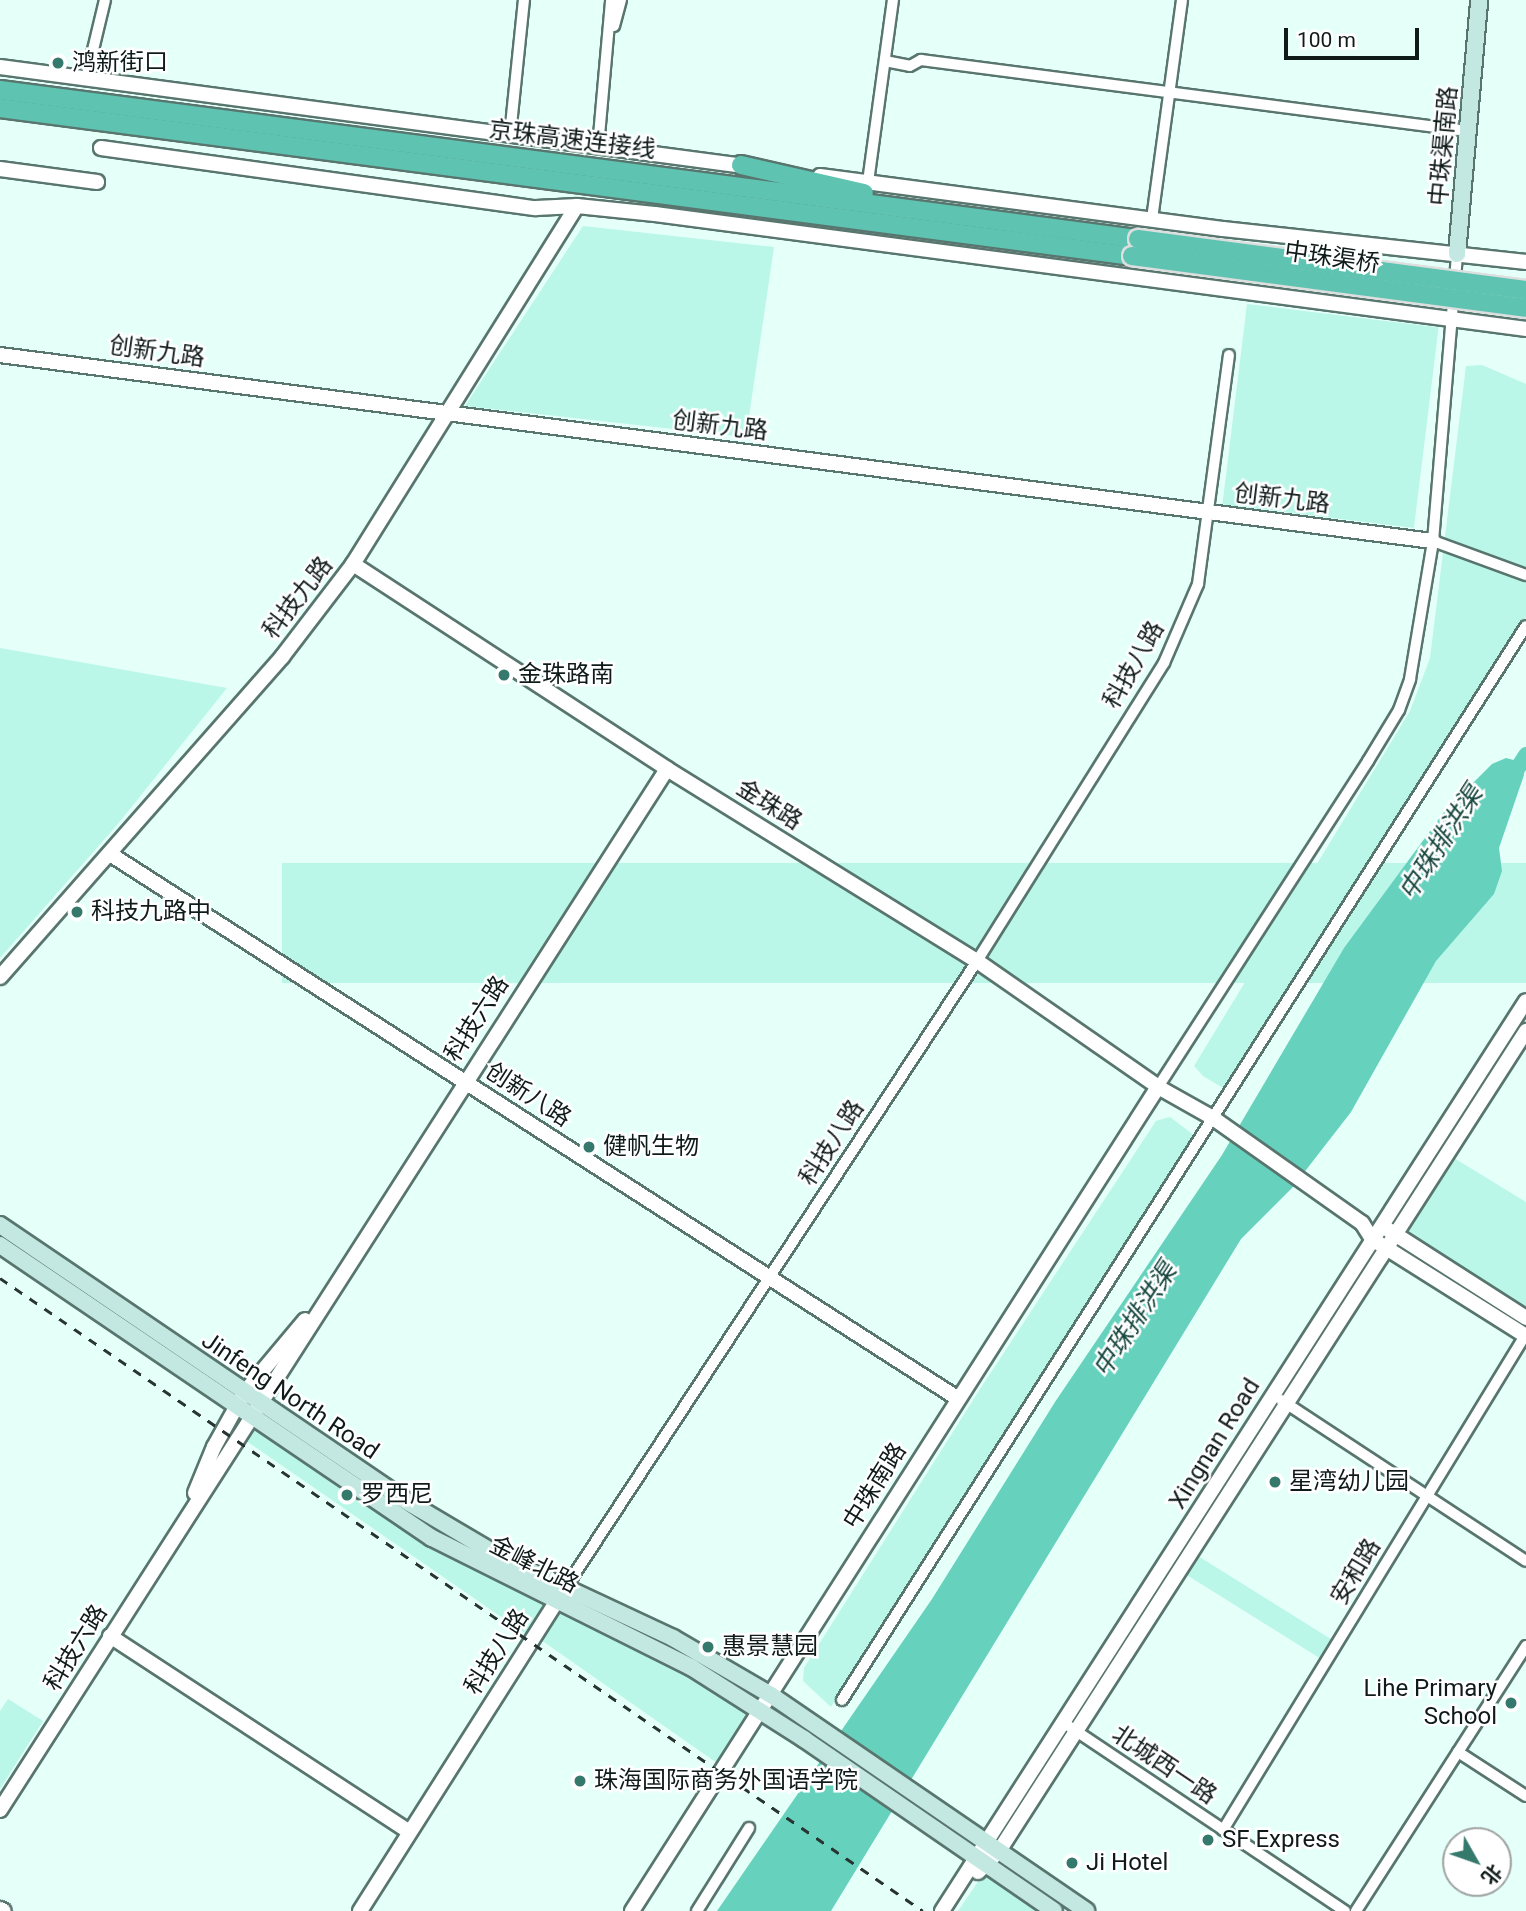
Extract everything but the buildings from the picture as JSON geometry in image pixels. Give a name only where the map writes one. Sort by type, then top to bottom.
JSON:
[{"type":"highway","name":"京珠高速连接线","points":[[0,90],[917,210],[1135,248]]},
{"type":"highway","name":"京珠高速连接线","points":[[0,108],[1135,248]]},
{"type":"highway","points":[[741,166],[869,193],[917,210]]},
{"type":"highway","name":"中珠渠桥","points":[[1135,248],[1526,290]]},
{"type":"highway","name":"中珠渠桥","points":[[1135,248],[1526,308]]},
{"type":"main road","name":"中珠渠南路","points":[[1453,253],[1459,131],[1470,0]]},
{"type":"main road","name":"中珠渠南路","points":[[1453,253],[1479,0]]},
{"type":"main road","name":"Jinfeng North Road","points":[[0,1225],[240,1399]]},
{"type":"main road","name":"金峰北路","points":[[0,1245],[240,1399],[432,1538],[691,1667],[947,1828],[993,1848],[1086,1911]]},
{"type":"main road","name":"Jinfeng North Road","points":[[256,1410],[450,1529],[566,1587]]},
{"type":"main road","name":"金峰北路","points":[[566,1587],[673,1638],[771,1695],[814,1724],[947,1828],[981,1860],[1054,1911]]},
{"type":"street","points":[[86,79],[105,0]]},
{"type":"street","points":[[510,135],[524,0]]},
{"type":"street","points":[[598,147],[611,0]]},
{"type":"street","points":[[607,52],[621,0]]},
{"type":"street","points":[[868,182],[893,0]]},
{"type":"street","points":[[1152,219],[1182,0]]},
{"type":"street","points":[[885,61],[910,66],[921,60],[1459,131]]},
{"type":"street","points":[[0,67],[1152,219],[1526,262]]},
{"type":"street","points":[[101,148],[536,208],[577,206],[1526,329]]},
{"type":"street","points":[[0,169],[97,181]]},
{"type":"street","name":"科技九路","points":[[0,976],[282,657],[353,564],[577,206]]},
{"type":"street","points":[[1158,1087],[1399,709],[1410,679],[1433,541],[1453,253]]},
{"type":"street","name":"创新九路","points":[[0,355],[1433,541]]},
{"type":"street","name":"科技八路","points":[[360,1911],[408,1831],[556,1602],[771,1279],[977,961],[1164,663],[1198,584],[1211,512],[1229,355]]},
{"type":"street","points":[[1433,541],[1526,575]]},
{"type":"street","name":"金珠路","points":[[353,564],[667,769],[977,961],[1158,1087],[1213,1118],[1362,1223]]},
{"type":"street","points":[[842,1700],[1526,626]]},
{"type":"street","name":"科技六路","points":[[0,1810],[464,1080],[667,769]]},
{"type":"street","name":"创新八路","points":[[110,854],[957,1398]]},
{"type":"street","name":"Xingnan Road","points":[[942,1911],[993,1848],[1273,1395],[1526,1002]]},
{"type":"street","name":"Xingnan Road","points":[[1070,1727],[1288,1405],[1394,1234],[1526,1031]]},
{"type":"street","name":"中珠南路","points":[[632,1911],[1158,1087]]},
{"type":"street","points":[[1362,1223],[1381,1225],[1526,1318]]},
{"type":"street","points":[[1362,1223],[1372,1239],[1526,1335]]},
{"type":"street","name":"科技六路","points":[[190,1510],[204,1467],[240,1399],[273,1354],[328,1297]]},
{"type":"street","name":"安和路","points":[[1223,1830],[1526,1335]]},
{"type":"street","points":[[1273,1395],[1526,1561]]},
{"type":"street","points":[[110,1636],[408,1831]]},
{"type":"street","points":[[1356,1911],[1526,1646]]},
{"type":"street","name":"北城西一路","points":[[1070,1727],[1345,1911]]},
{"type":"street","points":[[1458,1752],[1526,1796]]},
{"type":"street","points":[[697,1911],[749,1828]]},
{"type":"street","name":"Xingnan Road","points":[[952,1911],[981,1860]]},
{"type":"shaded area","points":[[583,226],[774,247],[746,437],[465,406]]},
{"type":"shaded area","points":[[1247,304],[1439,328],[1414,528],[1222,504]]},
{"type":"shaded area","points":[[1482,365],[1526,384],[1526,616],[1225,1089],[1203,1076],[1194,1066],[1410,711],[1430,658],[1466,366]]},
{"type":"shaded area","points":[[0,648],[227,688],[117,825],[0,958]]},
{"type":"shaded area","points":[[282,863],[1526,863],[1526,983],[282,983]]},
{"type":"shaded area","points":[[1170,1117],[1195,1136],[831,1707],[803,1681],[804,1668],[980,1389],[1156,1121]]},
{"type":"shaded area","points":[[1454,1158],[1526,1202],[1526,1311],[1407,1233]]},
{"type":"shaded area","points":[[253,1427],[427,1542],[544,1604],[526,1634],[245,1440]]},
{"type":"shaded area","points":[[1198,1556],[1332,1640],[1320,1658],[1186,1575]]},
{"type":"shaded area","points":[[559,1613],[691,1675],[749,1712],[717,1763],[541,1640]]},
{"type":"shaded area","points":[[8,1699],[43,1721],[0,1789],[0,1711]]},
{"type":"shaded area","points":[[986,1870],[1044,1911],[958,1911]]},
{"type":"water","points":[[1506,758],[1521,762],[1524,775],[1499,848],[1502,871],[1494,894],[1436,961],[1351,1112],[1292,1188],[1241,1239],[831,1911],[717,1911],[932,1599],[1055,1402],[1222,1155],[1344,948],[1444,812],[1492,764]]},
{"type":"waterway","name":"中珠排洪渠","points":[[1510,780],[1526,755]]},
{"type":"railway","points":[[0,1278],[923,1911]]},
{"type":"place","name":"鸿新街口","points":[[58,63]]},
{"type":"place","name":"金珠路南","points":[[504,675]]},
{"type":"place","name":"科技九路中","points":[[77,912]]},
{"type":"place","name":"健帆生物","points":[[589,1147]]},
{"type":"place","name":"星湾幼儿园","points":[[1275,1482]]},
{"type":"place","name":"罗西尼","points":[[347,1495]]},
{"type":"place","name":"惠景慧园","points":[[708,1647]]},
{"type":"place","name":"Lihe Primary School","points":[[1511,1703]]},
{"type":"place","name":"珠海国际商务外国语学院","points":[[580,1781]]},
{"type":"place","name":"SF Express","points":[[1208,1840]]},
{"type":"place","name":"Ji Hotel","points":[[1072,1863]]}]
